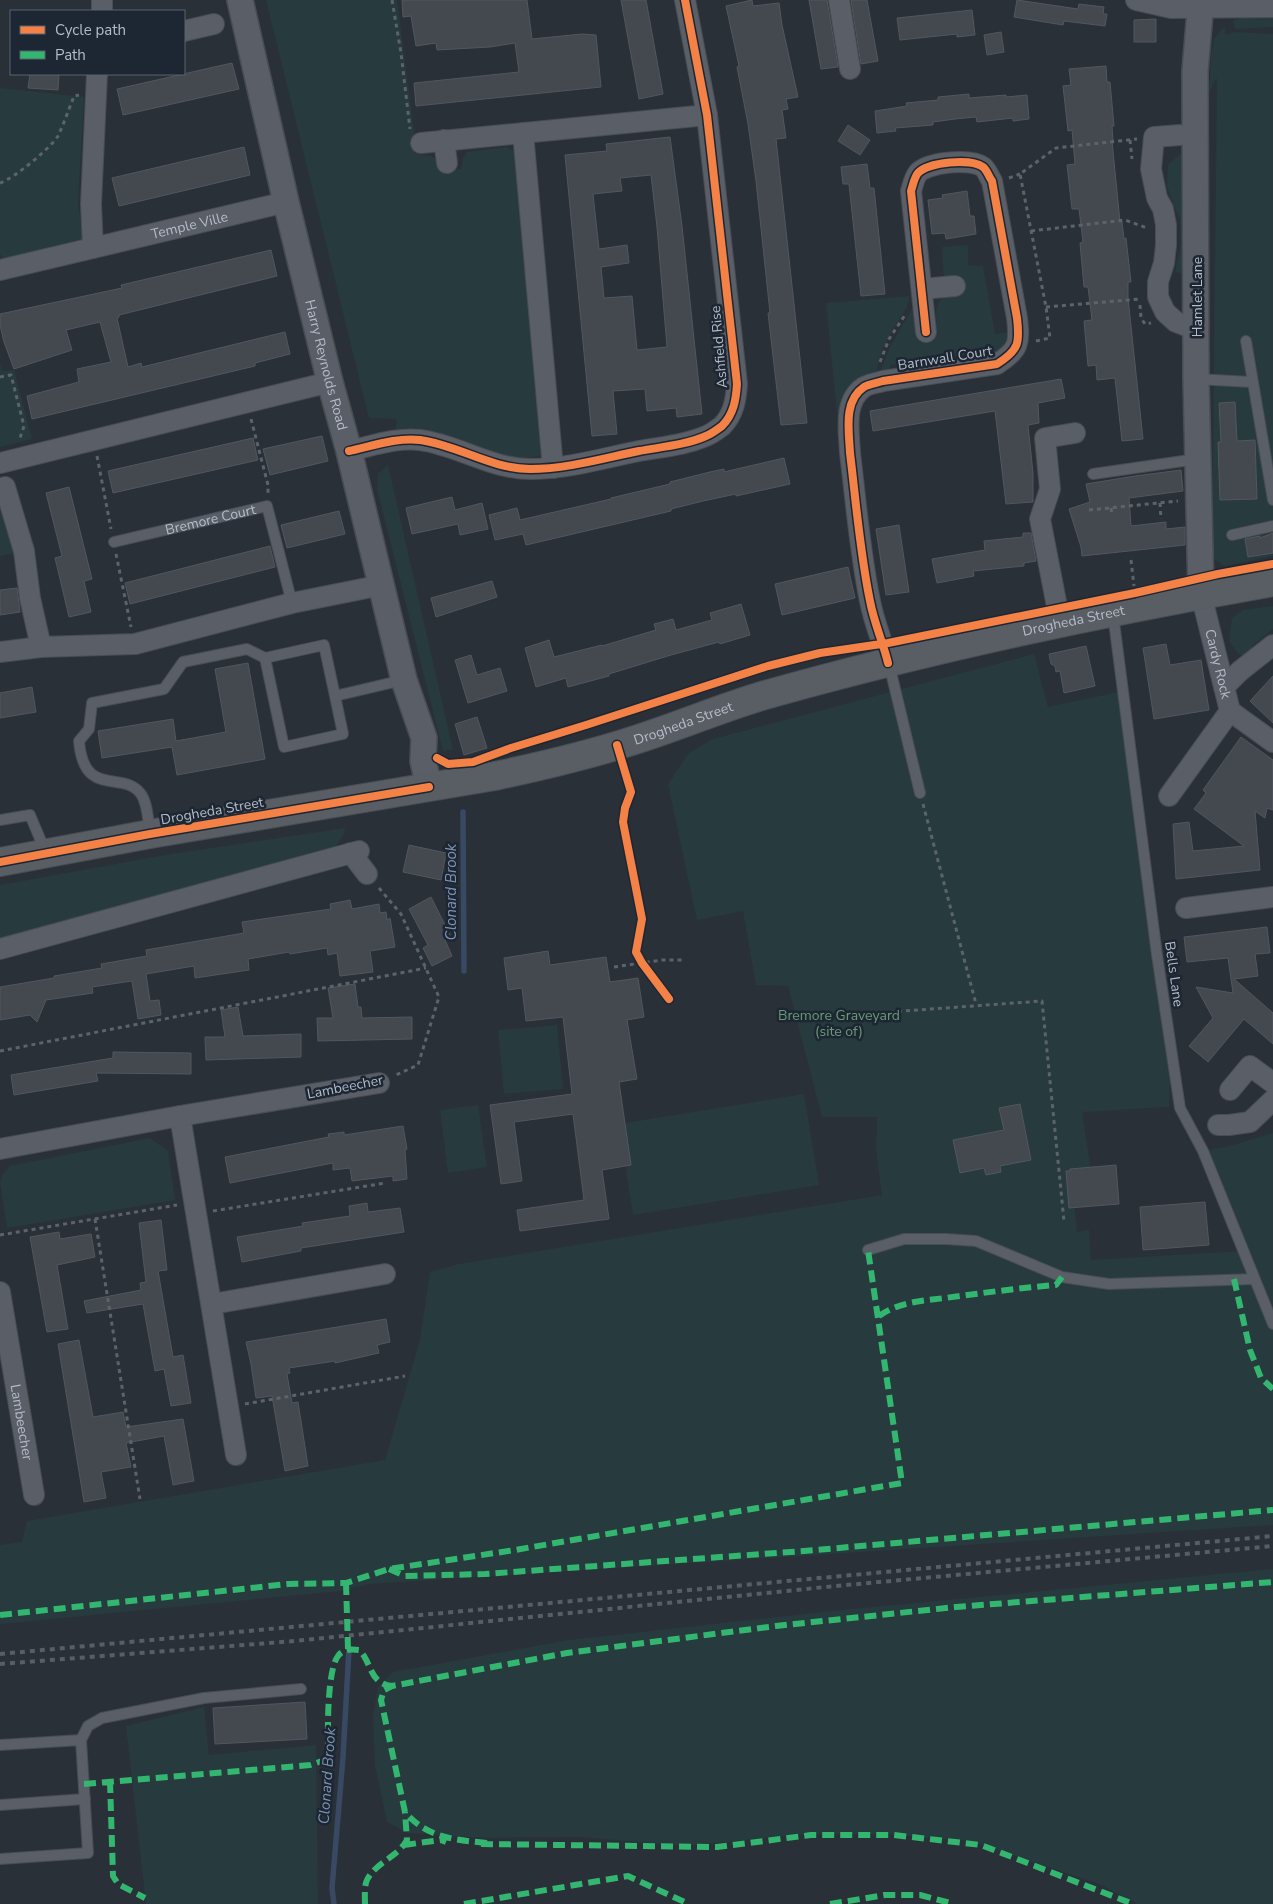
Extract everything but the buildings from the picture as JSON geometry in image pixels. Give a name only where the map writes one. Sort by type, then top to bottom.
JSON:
[{"type":"main road","name":"Drogheda Street","points":[[0,862],[541,766],[634,740],[763,696],[1003,634],[1060,622],[1119,603],[1201,594],[1273,582]]},
{"type":"street","name":"Harry Reynolds Road","points":[[240,0],[286,202],[404,680],[424,738],[423,761],[429,787]]},
{"type":"street","name":"Ashfield Rise","points":[[349,451],[394,441],[419,440],[445,446],[502,465],[529,469],[554,468],[707,436],[722,426],[729,417],[735,403],[737,384],[707,115],[685,0]]},
{"type":"street","points":[[839,0],[850,69]]},
{"type":"street","points":[[1136,0],[1171,8],[1200,4],[1273,7]]},
{"type":"street","name":"Hamlet Lane","points":[[1200,4],[1195,70],[1196,379],[1201,594]]},
{"type":"street","points":[[185,31],[214,24]]},
{"type":"street","points":[[93,248],[90,204],[97,82]]},
{"type":"street","points":[[422,143],[707,115]]},
{"type":"street","points":[[523,133],[554,468]]},
{"type":"street","points":[[1180,134],[1154,137],[1151,169],[1157,198],[1163,209],[1166,225],[1164,263],[1158,282],[1158,297],[1165,312],[1176,322],[1196,330]]},
{"type":"street","points":[[444,140],[447,163]]},
{"type":"street","name":"Barnwall Court","points":[[888,663],[883,644],[879,638],[870,601],[850,453],[848,430],[850,408],[856,394],[866,386],[883,380],[997,364],[1016,348],[1019,337],[1017,318],[992,181],[984,168],[976,164],[960,161],[932,165],[919,171],[914,180],[911,191],[926,332]]},
{"type":"street","name":"Temple Ville","points":[[0,270],[286,202]]},
{"type":"street","points":[[922,289],[955,286]]},
{"type":"street","points":[[0,464],[330,382]]},
{"type":"street","points":[[1060,622],[1040,519],[1050,488],[1044,438],[1075,433]]},
{"type":"street","points":[[5,487],[24,551],[30,598],[41,647]]},
{"type":"street","points":[[0,652],[41,647],[134,644],[292,604],[382,585]]},
{"type":"street","name":"Cardy Rock","points":[[1201,594],[1230,711],[1273,742]]},
{"type":"street","points":[[1224,687],[1240,671],[1273,646]]},
{"type":"street","points":[[1168,796],[1230,711]]},
{"type":"street","points":[[0,949],[355,852],[367,874]]},
{"type":"street","points":[[1186,908],[1273,896]]},
{"type":"street","points":[[1230,1090],[1250,1066],[1273,1083]]},
{"type":"street","name":"Lambeecher","points":[[0,1149],[180,1116],[379,1083]]},
{"type":"street","points":[[1218,1125],[1250,1122],[1272,1103]]},
{"type":"street","points":[[180,1116],[236,1455]]},
{"type":"street","points":[[212,1304],[385,1274]]},
{"type":"street","name":"Lambeecher","points":[[0,1292],[34,1495]]},
{"type":"lane","points":[[1246,341],[1251,382],[1273,500]]},
{"type":"lane","points":[[1196,379],[1251,382]]},
{"type":"lane","points":[[1093,474],[1197,459]]},
{"type":"lane","name":"Bremore Court","points":[[114,542],[267,506],[292,604]]},
{"type":"lane","points":[[1232,535],[1273,526]]},
{"type":"lane","name":"Bells Lane","points":[[1119,603],[1157,956],[1180,1108],[1203,1151],[1273,1324]]},
{"type":"lane","points":[[150,834],[142,795],[135,788],[126,784],[102,780],[90,772],[83,764],[79,742],[89,729],[92,703],[164,689],[183,662],[247,649],[266,658],[324,645],[343,734],[284,746],[266,658]]},
{"type":"lane","points":[[888,663],[920,792]]},
{"type":"lane","points":[[335,696],[404,680]]},
{"type":"lane","points":[[0,820],[30,815],[46,853]]},
{"type":"lane","points":[[868,1250],[904,1239],[976,1241],[1062,1277],[1109,1284],[1254,1279]]},
{"type":"lane","points":[[0,1859],[88,1853],[81,1740],[88,1726],[102,1718],[204,1698],[301,1689]]},
{"type":"lane","points":[[0,1745],[81,1740]]},
{"type":"lane","points":[[0,1805],[85,1799]]},
{"type":"path","points":[[392,0],[402,53],[411,138],[422,143]]},
{"type":"path","points":[[0,183],[7,181],[57,138],[74,96],[97,82]]},
{"type":"path","points":[[1031,231],[1125,220],[1147,228]]},
{"type":"path","points":[[1046,307],[1158,297]]},
{"type":"path","points":[[0,377],[11,375],[24,426],[20,438],[12,440]]},
{"type":"path","points":[[247,402],[268,485],[267,506]]},
{"type":"path","points":[[1089,510],[1198,499]]},
{"type":"path","points":[[1160,503],[1161,519]]},
{"type":"path","points":[[1111,508],[1112,515]]},
{"type":"path","points":[[1119,603],[1139,592],[1132,560]]},
{"type":"path","points":[[920,792],[976,1004]]},
{"type":"path","points":[[614,967],[641,960],[682,960]]},
{"type":"path","points":[[641,960],[648,970]]},
{"type":"path","points":[[0,1051],[426,968]]},
{"type":"path","points":[[890,1012],[976,1004],[1042,1001],[1064,1221]]},
{"type":"path","points":[[0,1234],[95,1219],[196,1208],[385,1183]]},
{"type":"path","points":[[95,1219],[140,1498]]},
{"type":"path","points":[[228,1407],[405,1376]]},
{"type":"green space","points":[[266,0],[397,0],[417,154],[431,156],[438,160],[442,172],[461,169],[463,158],[467,152],[506,147],[516,152],[542,455],[502,465],[394,441],[397,419],[369,418]]},
{"type":"green space","points":[[1242,18],[1273,18],[1273,27],[1235,29],[1233,21]]},
{"type":"green space","points":[[1225,26],[1225,34],[1236,32],[1273,34],[1273,556],[1225,566],[1212,558],[1217,78],[1209,94],[1211,55],[1214,39]]},
{"type":"green space","points":[[0,88],[84,97],[78,203],[83,238],[77,246],[12,261],[3,258],[0,254]]},
{"type":"green space","points":[[1180,154],[1185,156],[1187,274],[1175,272],[1181,245],[1180,218],[1167,186],[1168,165]]},
{"type":"green space","points":[[968,245],[968,265],[983,266],[995,334],[1010,332],[1011,340],[997,355],[983,358],[981,352],[890,365],[890,372],[879,374],[890,347],[916,302],[921,336],[937,334],[938,303],[945,296],[942,247]]},
{"type":"green space","points":[[910,296],[907,307],[882,350],[875,377],[841,450],[826,303]]},
{"type":"green space","points":[[0,363],[2,371],[14,370],[32,439],[0,447]]},
{"type":"green space","points":[[388,465],[453,750],[443,751],[377,489],[378,474]]},
{"type":"green space","points":[[0,486],[24,551],[0,556]]},
{"type":"green space","points":[[1273,606],[1273,629],[1252,646],[1254,652],[1249,658],[1238,654],[1229,640],[1232,618],[1243,610]]},
{"type":"green space","name":"Bremore Graveyard (site of)","points":[[1034,654],[1048,707],[1118,692],[1170,1071],[1169,1107],[1082,1112],[1091,1171],[1071,1173],[1077,1232],[1089,1230],[1091,1260],[1242,1251],[1203,1151],[1230,1146],[1273,1133],[1273,1525],[370,1584],[340,1591],[0,1624],[0,1545],[22,1542],[27,1521],[385,1460],[420,1340],[430,1272],[459,1264],[882,1195],[876,1152],[877,1117],[822,1117],[788,986],[756,985],[743,911],[697,920],[668,784],[689,753],[713,739]]},
{"type":"green space","points":[[345,828],[344,834],[334,849],[0,942],[0,885],[165,855]]},
{"type":"green space","points":[[557,1025],[563,1089],[504,1094],[498,1030]]},
{"type":"green space","points":[[804,1094],[819,1185],[633,1215],[619,1124]]},
{"type":"green space","points":[[478,1105],[487,1167],[448,1173],[440,1110]]},
{"type":"green space","points":[[150,1138],[168,1151],[175,1200],[7,1228],[0,1182],[2,1175],[10,1166]]},
{"type":"green space","points":[[1273,1569],[1273,1904],[1138,1904],[1099,1884],[970,1841],[882,1834],[792,1835],[687,1846],[579,1837],[483,1838],[408,1833],[387,1822],[375,1765],[373,1715],[378,1687],[393,1672],[569,1640],[832,1611]]},
{"type":"green space","points":[[204,1707],[209,1755],[316,1745],[318,1904],[146,1904],[126,1726]]},
{"type":"waterway","name":"Clonard Brook","points":[[463,812],[464,971]]},
{"type":"waterway","name":"Clonard Brook","points":[[334,1904],[332,1888],[343,1757],[349,1649]]},
{"type":"railway","points":[[0,1654],[1273,1536]]},
{"type":"railway","points":[[0,1664],[295,1641],[825,1587],[1273,1546]]},
{"type":"marked path","points":[[0,1615],[288,1584],[346,1583],[389,1569],[515,1550],[902,1483],[868,1250]]},
{"type":"marked path","points":[[879,1316],[894,1308],[919,1301],[1056,1285],[1062,1277]]},
{"type":"marked path","points":[[1234,1279],[1250,1350],[1261,1378],[1273,1389]]},
{"type":"marked path","points":[[389,1569],[405,1576],[485,1574],[804,1551],[1273,1510]]},
{"type":"marked path","points":[[487,1843],[464,1841],[442,1836],[423,1827],[405,1812],[381,1700],[384,1690],[392,1686],[567,1653],[776,1626],[956,1607],[1273,1582]]},
{"type":"marked path","points":[[346,1583],[348,1649]]},
{"type":"marked path","points":[[84,1784],[310,1765],[325,1760],[329,1754],[328,1718],[330,1688],[334,1663],[342,1652],[359,1650],[375,1677],[379,1681],[392,1686]]},
{"type":"marked path","points":[[110,1781],[113,1876],[118,1884],[145,1898]]},
{"type":"marked path","points":[[365,1904],[365,1885],[367,1880],[407,1840],[405,1812]]},
{"type":"marked path","points":[[481,1844],[717,1847],[811,1835],[894,1835],[981,1845],[1133,1904]]},
{"type":"marked path","points":[[404,1845],[441,1840],[446,1842]]},
{"type":"marked path","points":[[464,1904],[628,1876],[689,1904]]},
{"type":"marked path","points":[[830,1904],[885,1895],[920,1895],[954,1904]]},
{"type":"cycle path","points":[[349,451],[411,439],[434,443],[502,465],[516,468],[544,469],[585,463],[690,442],[710,434],[726,421],[734,406],[737,384],[707,115],[685,0]]},
{"type":"cycle path","points":[[888,663],[872,609],[858,527],[848,426],[850,408],[857,393],[868,385],[883,381],[997,364],[1014,350],[1018,340],[1017,318],[992,181],[984,168],[977,164],[950,162],[923,169],[918,173],[911,191],[926,332]]},
{"type":"cycle path","points":[[437,758],[448,764],[473,762],[511,748],[768,666],[820,653],[888,643],[1273,564]]},
{"type":"cycle path","points":[[617,745],[631,792],[625,808],[623,822],[642,919],[636,952],[669,999]]},
{"type":"cycle path","points":[[0,862],[150,834],[429,787]]}]
